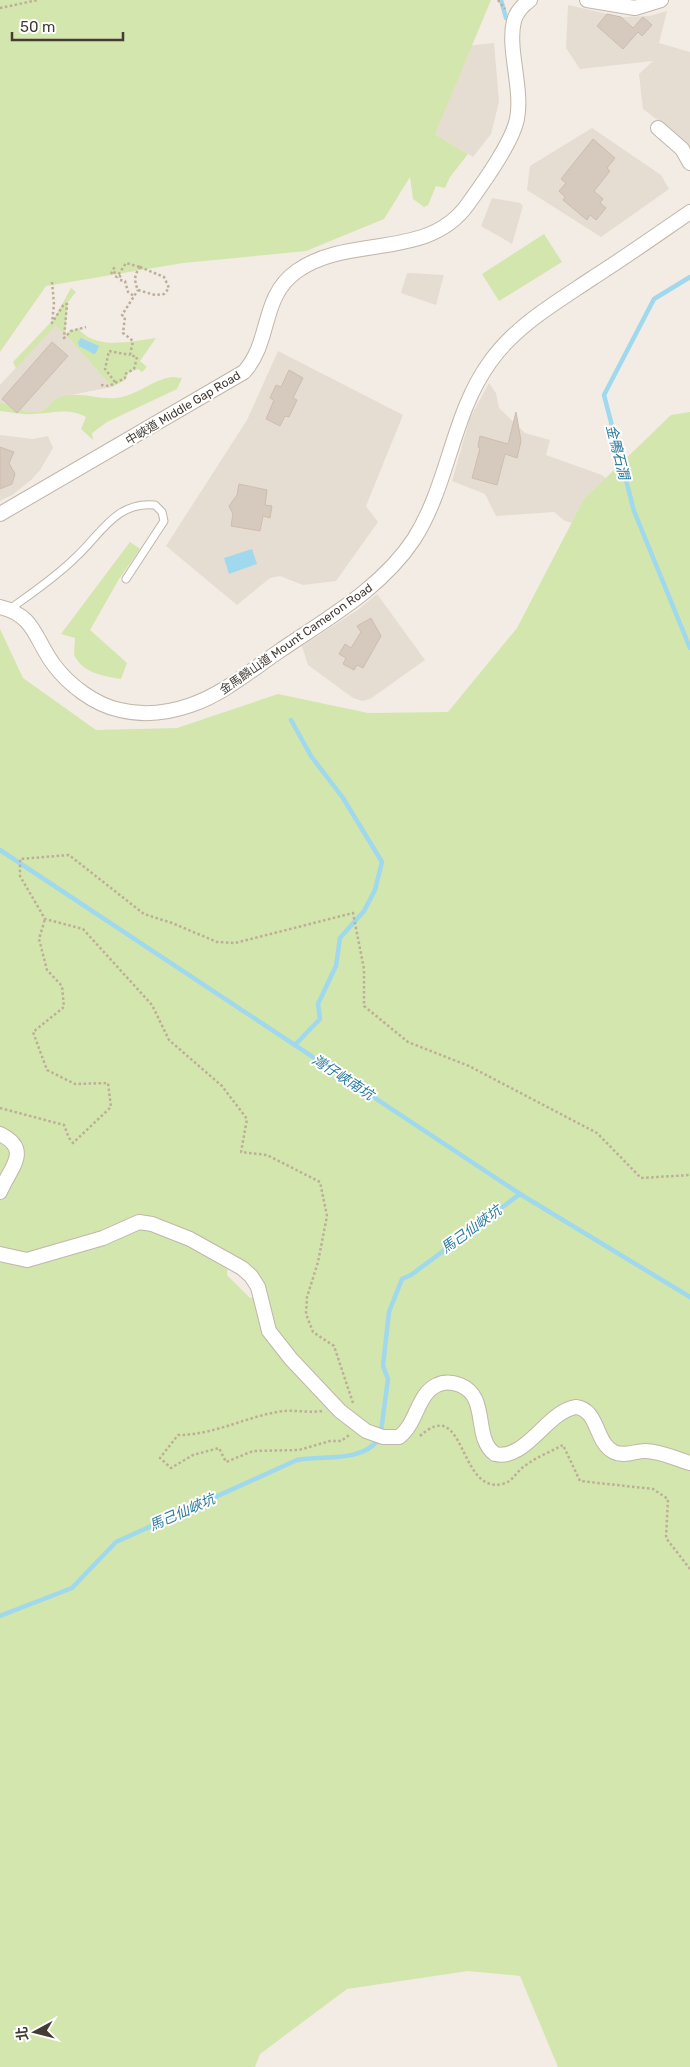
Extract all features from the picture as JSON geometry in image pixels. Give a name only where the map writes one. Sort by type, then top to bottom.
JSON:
[{"type":"street","name":"中峽道 Middle Gap Road","points":[[0,514],[244,372],[259,352],[276,293],[297,271],[316,259],[336,252],[429,236],[458,217],[512,134],[519,106],[514,20],[523,6],[530,0]]},
{"type":"street","points":[[587,0],[635,8],[661,0]]},
{"type":"street","points":[[658,128],[682,149],[690,163]]},
{"type":"street","name":"金馬麟山道 Mount Cameron Road","points":[[5,608],[28,622],[52,663],[67,680],[102,704],[119,710],[154,713],[192,705],[215,694],[372,587],[404,552],[431,506],[467,402],[490,361],[530,319],[690,212]]},
{"type":"street","points":[[0,1134],[13,1142],[17,1154],[16,1162],[0,1192]]},
{"type":"street","points":[[0,1254],[27,1260],[103,1238],[139,1222],[152,1224],[190,1239],[242,1268],[251,1276],[258,1287],[269,1331],[290,1358],[335,1405],[361,1427],[388,1437],[399,1437],[410,1426],[430,1390],[442,1383],[450,1382],[467,1388],[474,1396],[480,1411],[485,1440],[495,1454],[504,1454],[521,1447],[552,1420],[576,1407],[588,1412],[604,1441],[614,1452],[623,1454],[644,1451],[656,1452],[690,1463]]},
{"type":"lane","points":[[5,608],[77,557],[111,519],[133,506],[155,505],[162,512],[164,521],[126,579]]},
{"type":"path","points":[[0,8],[38,0]]},
{"type":"path","points":[[112,274],[114,268],[115,276],[117,277],[126,263],[164,276],[169,288],[164,294],[155,295],[138,290]]},
{"type":"path","points":[[138,290],[135,281],[136,273],[140,267]]},
{"type":"path","points":[[120,273],[120,280],[125,281],[128,292],[134,296]]},
{"type":"path","points":[[52,282],[54,304],[52,323],[64,304],[67,304],[64,338],[71,331],[86,327]]},
{"type":"path","points":[[130,355],[133,341],[123,333],[125,317],[122,315],[138,290]]},
{"type":"path","points":[[101,385],[109,386],[115,383],[124,378],[128,371],[134,369],[136,357],[109,351],[105,369],[115,383]]},
{"type":"path","points":[[335,1405],[323,1411],[307,1413],[285,1411],[210,1432],[195,1435],[178,1435],[160,1458],[171,1468],[193,1455],[219,1448],[226,1462],[253,1451],[299,1450],[330,1441],[341,1441],[361,1427],[350,1388],[343,1375],[334,1346],[313,1332],[306,1314],[307,1297],[318,1262],[327,1216],[320,1182],[267,1155],[241,1152],[248,1119],[222,1086],[170,1040],[152,1005],[84,929],[45,919],[20,876],[20,859],[69,855],[144,914],[172,923],[217,942],[235,943],[353,914],[364,969],[364,1006],[408,1042],[469,1066],[597,1133],[641,1178],[690,1175]]},
{"type":"path","points":[[0,1108],[64,1125],[68,1138],[73,1143],[111,1107],[108,1084],[75,1084],[47,1070],[42,1062],[33,1032],[64,1007],[62,986],[47,970],[39,939],[45,919]]},
{"type":"path","points":[[415,1440],[430,1428],[439,1425],[446,1427],[456,1435],[473,1472],[480,1480],[488,1484],[501,1484],[512,1480],[523,1467],[563,1445],[580,1481],[653,1489],[668,1499],[666,1538],[690,1569]]},
{"type":"shaded area","points":[[568,5],[621,17],[649,16],[667,11],[659,43],[690,52],[690,153],[676,134],[643,109],[639,74],[653,61],[580,69],[566,48]]},
{"type":"shaded area","points":[[494,43],[499,102],[491,134],[473,157],[404,115],[427,50]]},
{"type":"shaded area","points":[[592,128],[661,175],[669,189],[601,237],[527,190],[530,166]]},
{"type":"shaded area","points":[[492,198],[520,203],[523,206],[512,244],[481,226]]},
{"type":"shaded area","points":[[407,273],[444,275],[436,305],[401,293]]},
{"type":"shaded area","points":[[56,324],[112,387],[60,397],[43,412],[28,412],[0,402],[0,385]]},
{"type":"shaded area","points":[[278,351],[403,415],[366,506],[378,522],[336,581],[303,585],[280,576],[270,578],[237,605],[166,546],[247,420]]},
{"type":"shaded area","points":[[489,383],[496,393],[499,408],[525,433],[550,440],[546,455],[602,475],[608,480],[576,524],[565,521],[554,512],[496,516],[485,494],[452,481],[470,418]]},
{"type":"shaded area","points":[[0,435],[33,439],[48,436],[53,448],[40,470],[31,480],[12,495],[0,501]]},
{"type":"shaded area","points":[[377,594],[425,660],[370,699],[362,701],[353,698],[308,665],[302,646],[359,609]]},
{"type":"green space","points":[[0,0],[491,0],[435,134],[468,154],[450,177],[445,188],[436,186],[428,205],[424,207],[413,199],[410,177],[384,219],[306,251],[183,263],[46,286],[0,352]]},
{"type":"green space","points":[[544,234],[562,262],[499,301],[482,274]]},
{"type":"green space","points":[[71,288],[76,292],[68,302],[65,334],[56,325],[16,368],[13,362],[54,319]]},
{"type":"green space","points":[[80,328],[80,331],[97,341],[116,343],[156,338],[140,361],[147,367],[142,372],[138,369],[129,372],[125,380],[112,387],[66,335],[69,331]]},
{"type":"green space","points":[[172,377],[182,378],[177,389],[107,422],[92,433],[93,440],[81,429],[86,417],[79,414],[59,412],[24,414],[0,411],[0,402],[28,412],[42,412],[56,399],[68,395],[107,398],[122,397],[159,380]]},
{"type":"green space","points":[[690,412],[690,2067],[558,2067],[520,1976],[468,1971],[347,1989],[260,2054],[255,2067],[0,2067],[0,629],[23,678],[96,730],[177,728],[278,694],[368,713],[448,712],[517,628],[584,499],[671,415]],"holes":[[[233,1261],[252,1268],[255,1272],[263,1296],[250,1298],[227,1275],[228,1265]]]},
{"type":"green space","points":[[130,542],[140,549],[119,579],[90,630],[127,663],[121,679],[88,670],[74,655],[75,638],[61,634]]},
{"type":"water","points":[[81,338],[99,346],[96,353],[94,354],[79,346],[78,342]]},
{"type":"water","points":[[252,549],[257,564],[229,574],[224,558]]},
{"type":"building","points":[[607,14],[621,17],[633,28],[643,17],[652,25],[642,36],[638,32],[623,49],[597,26]]},
{"type":"building","points":[[593,139],[615,158],[607,168],[610,171],[594,191],[603,199],[600,203],[606,208],[596,220],[590,215],[587,220],[563,200],[565,197],[559,191],[566,183],[561,179]]},
{"type":"building","points":[[52,342],[68,356],[17,413],[2,399]]},
{"type":"building","points":[[289,370],[303,378],[293,398],[297,400],[289,417],[285,416],[280,426],[266,419],[274,400],[270,398],[276,385],[281,387]]},
{"type":"building","points":[[516,412],[521,441],[517,458],[505,454],[497,485],[472,478],[480,448],[478,447],[480,436],[508,444]]},
{"type":"building","points":[[0,447],[14,452],[9,463],[15,474],[12,484],[0,489]]},
{"type":"building","points":[[239,484],[267,490],[265,505],[272,506],[270,518],[263,516],[260,531],[231,526],[233,514],[229,506],[237,495]]},
{"type":"building","points":[[371,618],[381,636],[363,668],[357,665],[354,670],[343,664],[346,658],[339,654],[345,644],[351,648],[361,632],[357,626]]},
{"type":"waterway","points":[[501,0],[506,18]]},
{"type":"waterway","name":"金鴨石澗","points":[[690,277],[654,299],[604,395],[634,511],[690,648]]},
{"type":"waterway","points":[[291,720],[311,756],[343,798],[382,862],[375,890],[364,911],[340,938],[336,966],[318,1004],[320,1019],[295,1045]]},
{"type":"waterway","name":"灣仔峽南坑","points":[[0,850],[520,1194],[690,1297]]},
{"type":"waterway","name":"馬己仙峽坑","points":[[381,1431],[388,1379],[383,1366],[389,1312],[402,1279],[411,1275],[520,1194]]},
{"type":"waterway","name":"馬己仙峽坑","points":[[0,1616],[72,1588],[116,1542],[297,1460],[352,1455],[362,1452],[378,1440]]}]
